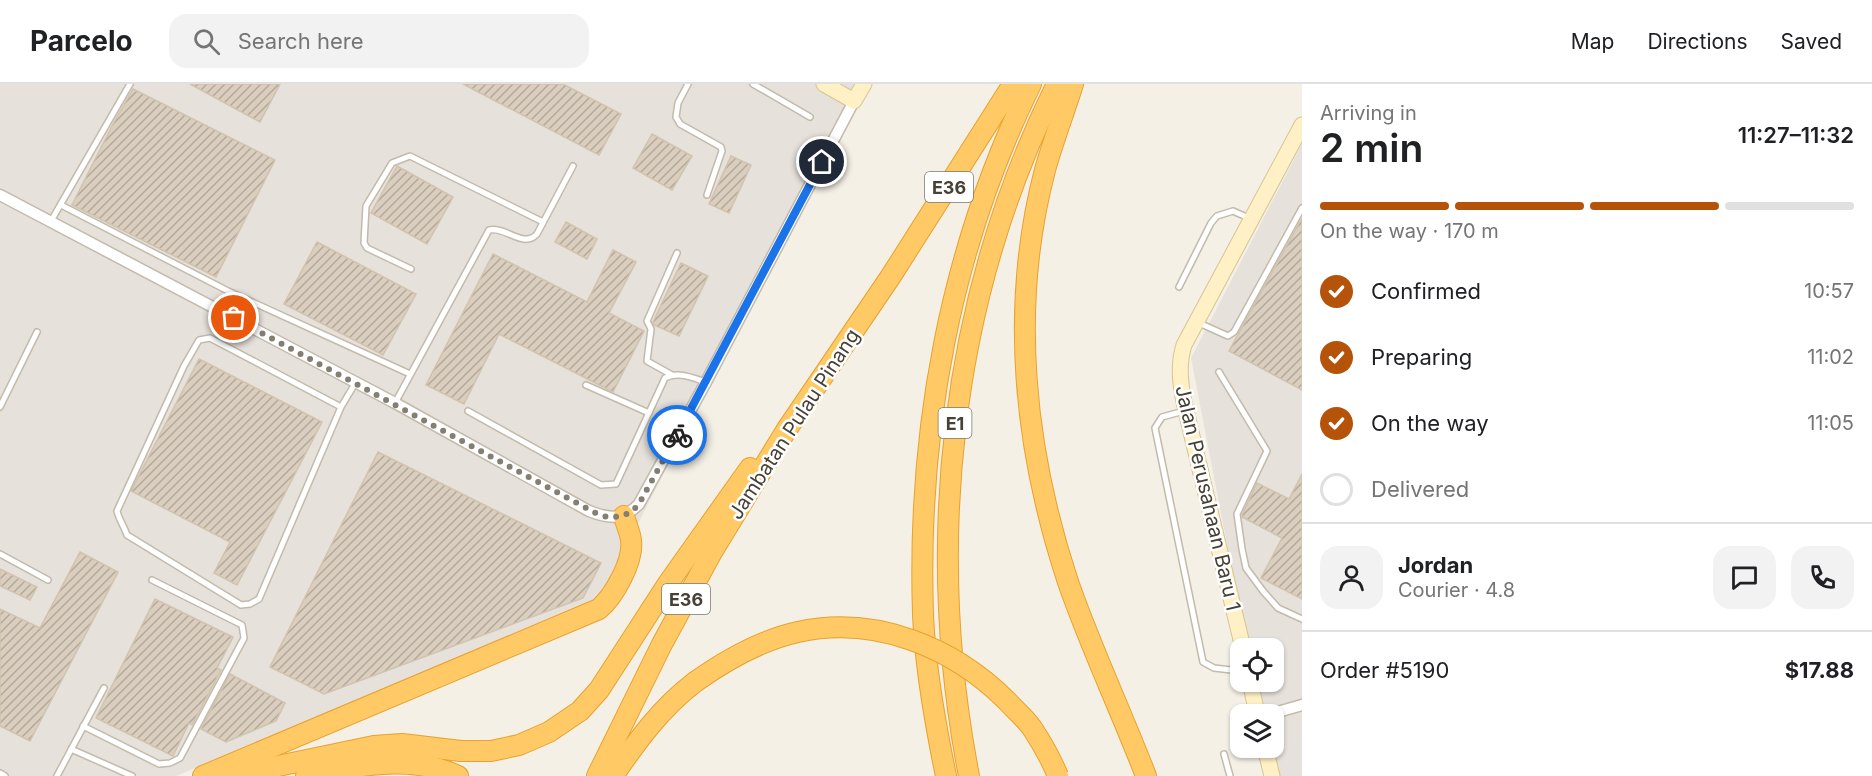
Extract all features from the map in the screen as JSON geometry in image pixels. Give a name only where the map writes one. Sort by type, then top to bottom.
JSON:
[{"type":"highway","name":"Jambatan Pulau Pinang","points":[[597,776],[662,644],[712,552],[787,429],[891,276],[1013,84]]},
{"type":"highway","name":"E1","points":[[946,776],[932,691],[923,615],[922,549],[931,423],[949,316],[964,258],[994,168],[1030,84]]},
{"type":"highway","name":"E1","points":[[969,776],[957,707],[948,607],[948,518],[953,435],[975,314],[994,245],[1026,153],[1057,84]]},
{"type":"highway","points":[[1073,84],[1045,171],[1035,224],[1024,314],[1026,379],[1036,457],[1057,547],[1081,615],[1146,776]]},
{"type":"highway","points":[[230,776],[387,744],[461,751],[505,749],[532,741],[568,721],[599,690],[718,511],[750,468],[787,429]]},
{"type":"highway","points":[[203,776],[599,609],[608,601],[629,559],[631,540],[624,516]]},
{"type":"highway","points":[[614,776],[652,722],[667,705],[695,682],[740,653],[798,632],[848,629],[892,634],[915,641],[945,653],[984,680],[1031,727],[1058,776]]},
{"type":"highway","points":[[306,776],[352,767],[403,764],[433,767],[458,776]]},
{"type":"street","points":[[824,84],[854,102]]},
{"type":"street","points":[[0,195],[356,382],[589,511],[601,516],[624,516],[639,504],[864,84]]},
{"type":"street","name":"Jalan Perusahaan Baru 1","points":[[1241,638],[1186,411],[1180,373],[1181,357],[1184,345],[1302,125]]},
{"type":"street","points":[[1284,710],[1302,705]]},
{"type":"street","points":[[1268,758],[1272,776]]},
{"type":"lane","points":[[51,222],[130,84]]},
{"type":"lane","points":[[688,84],[678,103],[676,117],[680,124],[721,147],[722,151],[707,195]]},
{"type":"lane","points":[[753,84],[810,117]]},
{"type":"lane","points":[[411,268],[367,248],[364,243],[366,206],[392,163],[402,158],[410,156],[543,222]]},
{"type":"lane","points":[[395,403],[489,230],[495,229],[526,240],[531,239],[537,234],[573,166]]},
{"type":"lane","points":[[61,205],[228,291],[410,374]]},
{"type":"lane","points":[[1197,322],[1228,336],[1234,332],[1302,208]]},
{"type":"lane","points":[[1179,287],[1217,216],[1233,211],[1252,220]]},
{"type":"lane","points":[[677,253],[647,321],[651,328],[651,340],[647,361],[672,375],[706,382]]},
{"type":"lane","points":[[0,407],[37,332]]},
{"type":"lane","points":[[341,407],[210,338],[199,340],[184,366],[117,511],[127,535],[241,605],[250,604],[259,599],[341,407],[356,382]]},
{"type":"lane","points":[[1219,372],[1267,450],[1237,514],[1246,567],[1278,608],[1302,619]]},
{"type":"lane","points":[[468,411],[601,485],[616,484],[666,378],[672,375]]},
{"type":"lane","points":[[586,385],[649,413]]},
{"type":"lane","points":[[1186,411],[1162,417],[1155,428],[1203,662],[1214,668],[1230,670]]},
{"type":"lane","points":[[0,554],[48,580]]},
{"type":"lane","points":[[83,726],[159,764],[170,764],[180,758],[244,638],[242,625],[152,580]]},
{"type":"lane","points":[[57,776],[104,688]]},
{"type":"lane","points":[[71,749],[132,776]]},
{"type":"lane","points":[[1224,754],[1230,776]]},
{"type":"lane","points":[[0,773],[5,776]]},
{"type":"shaded area","points":[[0,84],[863,84],[600,598],[176,776],[0,776]]},
{"type":"shaded area","points":[[1302,144],[1302,776],[1271,776],[1268,758],[1284,758],[1284,704],[1257,704],[1255,692],[1284,692],[1284,638],[1245,638],[1191,358]]},
{"type":"shaded area","points":[[1302,725],[1302,776],[1287,768],[1284,746]]},
{"type":"building","points":[[190,84],[280,84],[260,122]]},
{"type":"building","points":[[463,84],[563,84],[621,114],[599,155]]},
{"type":"building","points":[[133,89],[275,160],[216,277],[72,205]]},
{"type":"building","points":[[652,134],[692,156],[672,190],[633,168]]},
{"type":"building","points":[[731,156],[751,165],[729,213],[709,204]]},
{"type":"building","points":[[397,166],[453,197],[427,244],[371,213]]},
{"type":"building","points":[[1302,218],[1302,390],[1229,351]]},
{"type":"building","points":[[566,222],[597,239],[587,259],[555,242]]},
{"type":"building","points":[[317,242],[416,294],[383,355],[284,304]]},
{"type":"building","points":[[613,250],[636,262],[609,313],[644,331],[613,392],[499,334],[464,404],[426,385],[493,254],[587,302]]},
{"type":"building","points":[[681,263],[708,276],[679,336],[654,325],[653,322]]},
{"type":"building","points":[[199,359],[322,422],[237,585],[214,573],[230,542],[131,491]]},
{"type":"building","points":[[378,452],[601,563],[583,598],[324,694],[270,667]]},
{"type":"building","points":[[1302,474],[1302,599],[1261,578],[1282,538],[1242,515],[1257,483],[1289,499]]},
{"type":"building","points":[[80,552],[118,572],[30,741],[0,726],[0,609],[40,628]]},
{"type":"building","points":[[0,569],[37,587],[30,600],[0,586]]},
{"type":"building","points":[[155,599],[233,637],[217,668],[221,670],[192,725],[189,723],[173,756],[96,718]]},
{"type":"building","points":[[230,674],[285,703],[276,721],[226,742],[201,729]]},
{"type":"way so far","points":[[234,318],[601,516],[624,516],[639,504],[677,435]]},
{"type":"route","points":[[677,435],[822,162]]}]
